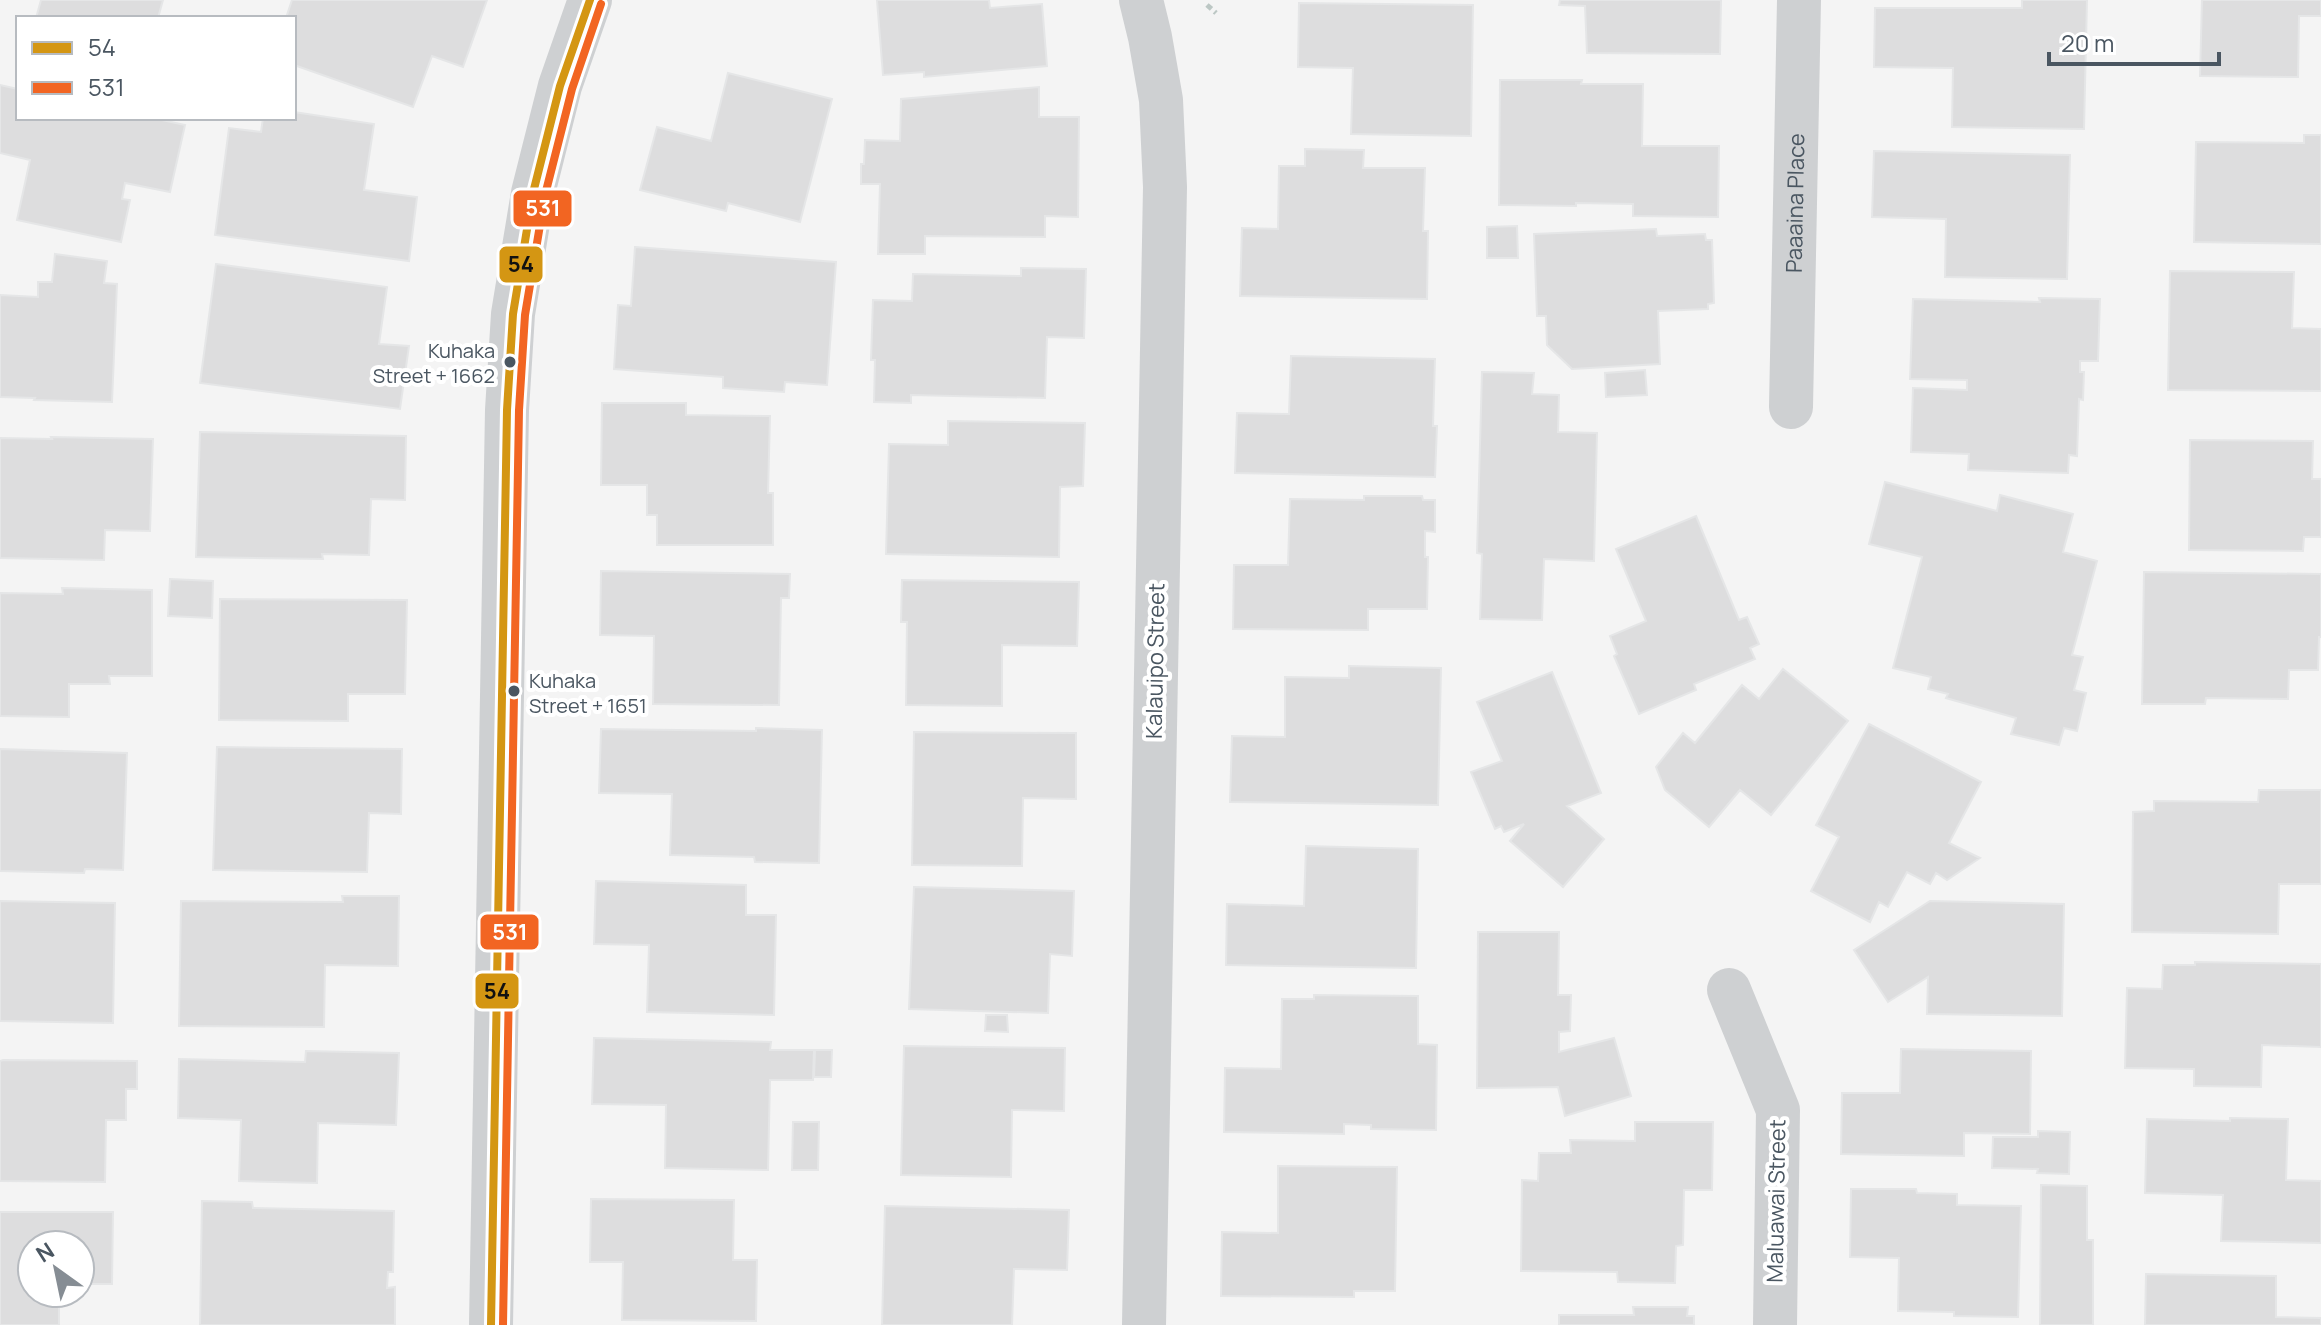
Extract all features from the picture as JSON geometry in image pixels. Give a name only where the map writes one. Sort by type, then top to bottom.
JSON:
[{"type":"street","points":[[491,1325],[507,426],[513,314],[533,193],[560,86],[590,0]]},
{"type":"street","name":"Kalauipo Street","points":[[1141,0],[1161,100],[1165,187],[1144,1325]]},
{"type":"street","name":"Paaaina Place","points":[[1791,407],[1799,0]]},
{"type":"street","name":"Maluawai Street","points":[[1729,990],[1778,1110],[1775,1325]]},
{"type":"path","points":[[1207,5],[1216,13]]},
{"type":"building","points":[[41,0],[163,0],[159,16],[37,16]]},
{"type":"building","points":[[292,0],[487,0],[463,67],[432,56],[413,107],[296,66],[296,16],[287,16]]},
{"type":"building","points":[[877,0],[989,0],[990,8],[1042,4],[1047,66],[924,77],[924,72],[883,75]]},
{"type":"building","points":[[1560,0],[1721,0],[1720,54],[1587,53],[1585,6],[1559,5]]},
{"type":"building","points":[[2022,0],[2087,0],[2084,129],[1952,127],[1953,68],[1874,67],[1875,8],[2022,8]]},
{"type":"building","points":[[2202,0],[2321,0],[2321,16],[2299,16],[2298,77],[2200,76]]},
{"type":"building","points":[[1299,3],[1473,5],[1471,136],[1351,134],[1353,68],[1298,67]]},
{"type":"building","points":[[728,73],[832,99],[800,222],[728,203],[726,211],[640,190],[657,127],[711,141]]},
{"type":"building","points":[[1500,80],[1643,84],[1642,146],[1719,146],[1718,217],[1633,216],[1633,204],[1499,205]]},
{"type":"building","points":[[0,85],[16,89],[16,120],[162,120],[185,125],[170,192],[125,183],[122,199],[130,200],[121,242],[17,220],[30,160],[0,153]]},
{"type":"building","points":[[1039,87],[1039,117],[1079,117],[1078,217],[1045,216],[1045,237],[925,236],[925,254],[878,254],[880,184],[861,184],[861,164],[864,164],[865,140],[900,141],[901,99]]},
{"type":"building","points":[[296,112],[374,124],[364,190],[417,197],[409,261],[215,235],[229,128],[261,132],[263,120],[296,120]]},
{"type":"building","points":[[2304,135],[2321,135],[2321,244],[2194,242],[2196,142],[2304,143]]},
{"type":"building","points":[[1305,149],[1364,150],[1363,168],[1425,168],[1423,231],[1428,231],[1427,299],[1240,296],[1242,228],[1278,229],[1279,166],[1305,166]]},
{"type":"building","points":[[1874,151],[2070,155],[2067,279],[1945,277],[1946,219],[1872,217]]},
{"type":"building","points":[[1517,226],[1518,258],[1487,258],[1487,227]]},
{"type":"building","points":[[1656,229],[1657,236],[1705,234],[1706,240],[1712,240],[1714,303],[1708,304],[1708,309],[1658,311],[1660,364],[1572,369],[1547,345],[1546,316],[1537,316],[1534,234]]},
{"type":"building","points":[[635,247],[836,262],[827,385],[785,382],[784,392],[723,388],[723,377],[614,369],[618,305],[631,306]]},
{"type":"building","points":[[55,254],[107,261],[104,283],[117,284],[112,402],[0,397],[0,295],[38,297],[38,282],[52,282]]},
{"type":"building","points":[[216,264],[387,287],[379,344],[409,346],[400,409],[200,383]]},
{"type":"building","points":[[1021,268],[1086,269],[1084,338],[1047,337],[1045,398],[911,395],[911,403],[874,402],[875,360],[871,360],[873,300],[912,301],[913,274],[1021,276]]},
{"type":"building","points":[[2170,271],[2294,272],[2292,328],[2321,329],[2321,391],[2168,390]]},
{"type":"building","points":[[2039,298],[2100,299],[2098,361],[2080,361],[2080,372],[2084,372],[2083,400],[2079,399],[2077,456],[2069,455],[2068,473],[1968,470],[1969,454],[1911,452],[1913,388],[1967,390],[1967,380],[1910,379],[1913,299],[2040,302]]},
{"type":"building","points":[[1291,356],[1435,359],[1435,477],[1235,473],[1237,413],[1289,414]]},
{"type":"building","points":[[1645,370],[1647,395],[1606,397],[1605,373]]},
{"type":"building","points":[[1482,372],[1534,373],[1532,394],[1559,395],[1558,432],[1597,433],[1594,561],[1544,559],[1542,620],[1480,619],[1482,554],[1477,553]]},
{"type":"building","points":[[602,403],[686,403],[686,415],[770,416],[768,493],[773,493],[773,545],[657,545],[657,515],[647,515],[647,485],[601,485]]},
{"type":"building","points":[[948,421],[1085,423],[1083,486],[1060,487],[1059,557],[886,554],[889,444],[948,445]]},
{"type":"building","points":[[200,432],[406,436],[405,500],[371,499],[369,555],[322,554],[323,559],[196,557]]},
{"type":"building","points":[[0,438],[153,439],[150,531],[105,530],[104,560],[0,558]]},
{"type":"building","points":[[2190,440],[2313,441],[2312,479],[2321,479],[2321,537],[2304,537],[2303,551],[2189,550]]},
{"type":"building","points":[[1885,482],[1997,511],[2000,495],[2073,514],[2063,552],[2097,561],[2072,655],[2083,657],[2074,690],[2086,693],[2077,731],[2064,728],[2059,745],[2011,734],[2016,718],[1946,698],[1948,694],[1928,689],[1931,677],[1893,668],[1922,557],[1869,544]]},
{"type":"building","points":[[1364,496],[1422,496],[1423,500],[1435,500],[1435,532],[1425,531],[1427,609],[1368,609],[1368,630],[1233,629],[1234,565],[1288,565],[1290,499],[1364,500]]},
{"type":"building","points":[[1696,516],[1739,620],[1747,617],[1759,644],[1750,648],[1755,659],[1694,684],[1696,690],[1639,714],[1614,656],[1617,654],[1610,636],[1646,621],[1616,549]]},
{"type":"building","points":[[601,571],[790,574],[789,598],[781,598],[779,705],[653,704],[654,636],[600,635]]},
{"type":"building","points":[[2144,572],[2321,574],[2318,670],[2289,670],[2288,699],[2206,698],[2205,704],[2142,704]]},
{"type":"building","points":[[170,579],[213,581],[212,618],[168,616]]},
{"type":"building","points":[[902,580],[1079,582],[1077,646],[1002,645],[1002,706],[906,705],[907,622],[901,622]]},
{"type":"building","points":[[62,588],[152,590],[152,676],[109,676],[110,684],[69,684],[69,717],[0,716],[0,593],[63,594]]},
{"type":"building","points":[[220,599],[407,600],[405,694],[348,694],[348,721],[219,720]]},
{"type":"building","points":[[1349,666],[1441,668],[1438,805],[1230,802],[1232,736],[1285,737],[1285,677],[1349,678]]},
{"type":"building","points":[[1783,669],[1848,721],[1771,815],[1740,790],[1709,827],[1665,790],[1656,767],[1683,733],[1695,743],[1742,685],[1759,699]]},
{"type":"building","points":[[1552,672],[1601,793],[1567,806],[1604,839],[1563,887],[1510,841],[1524,824],[1504,832],[1501,826],[1495,829],[1471,772],[1502,761],[1477,702]]},
{"type":"building","points":[[1869,724],[1981,782],[1949,843],[1980,858],[1947,880],[1936,873],[1930,884],[1907,872],[1888,907],[1879,902],[1870,922],[1811,891],[1839,837],[1816,825]]},
{"type":"building","points":[[756,728],[822,730],[819,863],[755,862],[754,857],[670,855],[672,794],[599,793],[601,729],[756,731]]},
{"type":"building","points":[[914,732],[1076,733],[1076,799],[1023,798],[1022,866],[912,865]]},
{"type":"building","points":[[217,747],[402,749],[401,814],[369,813],[367,872],[213,870]]},
{"type":"building","points":[[0,749],[127,753],[123,870],[85,869],[84,873],[0,871]]},
{"type":"building","points":[[2259,790],[2321,790],[2321,884],[2279,884],[2278,934],[2132,932],[2133,812],[2154,811],[2154,801],[2258,802]]},
{"type":"building","points":[[1306,846],[1418,849],[1416,968],[1226,965],[1227,904],[1304,906]]},
{"type":"building","points":[[596,881],[746,885],[746,915],[776,915],[774,1015],[647,1012],[649,945],[594,944]]},
{"type":"building","points":[[914,887],[1074,891],[1072,956],[1050,954],[1048,1013],[909,1009]]},
{"type":"building","points":[[342,896],[399,896],[398,966],[325,965],[324,1027],[179,1026],[181,901],[343,902]]},
{"type":"building","points":[[0,901],[115,903],[113,1023],[0,1021]]},
{"type":"building","points":[[1930,901],[2064,904],[2062,1016],[1927,1014],[1928,977],[1888,1002],[1854,950]]},
{"type":"building","points":[[1478,932],[1559,932],[1558,995],[1571,995],[1570,1031],[1559,1032],[1559,1052],[1614,1038],[1631,1096],[1565,1116],[1558,1087],[1477,1088]]},
{"type":"building","points":[[2195,962],[2321,964],[2321,1047],[2262,1045],[2261,1087],[2194,1086],[2194,1069],[2125,1068],[2127,988],[2162,989],[2163,965],[2195,965]]},
{"type":"building","points":[[1314,995],[1418,996],[1418,1044],[1437,1045],[1436,1130],[1371,1129],[1371,1125],[1344,1124],[1344,1134],[1224,1132],[1225,1068],[1281,1069],[1282,999],[1314,999]]},
{"type":"building","points":[[986,1015],[1007,1015],[1008,1032],[985,1031]]},
{"type":"building","points":[[594,1038],[771,1042],[770,1050],[814,1050],[813,1080],[770,1080],[768,1170],[665,1168],[666,1105],[592,1104]]},
{"type":"building","points":[[904,1046],[1065,1048],[1064,1111],[1012,1110],[1011,1177],[901,1175]]},
{"type":"building","points":[[1901,1049],[2031,1051],[2030,1134],[1964,1133],[1964,1156],[1841,1154],[1842,1093],[1900,1093]]},
{"type":"building","points":[[815,1050],[832,1050],[831,1077],[814,1077]]},
{"type":"building","points":[[306,1051],[399,1053],[396,1125],[318,1123],[317,1183],[239,1181],[241,1120],[178,1118],[179,1059],[305,1062]]},
{"type":"building","points":[[0,1061],[137,1061],[137,1089],[126,1089],[126,1120],[106,1120],[105,1182],[0,1181]]},
{"type":"building","points":[[2230,1118],[2288,1119],[2286,1180],[2321,1181],[2321,1243],[2221,1241],[2223,1195],[2145,1193],[2147,1119],[2230,1121]]},
{"type":"building","points":[[793,1122],[819,1122],[818,1170],[792,1170]]},
{"type":"building","points":[[1635,1122],[1713,1122],[1712,1190],[1684,1190],[1683,1245],[1676,1246],[1675,1283],[1618,1282],[1617,1272],[1521,1271],[1522,1180],[1538,1181],[1539,1153],[1571,1153],[1570,1140],[1635,1141]]},
{"type":"building","points":[[2038,1131],[2070,1132],[2069,1174],[2037,1173],[2038,1169],[1992,1168],[1993,1137],[2038,1137]]},
{"type":"building","points":[[1278,1166],[1397,1167],[1395,1291],[1354,1291],[1354,1297],[1221,1296],[1222,1232],[1278,1233]]},
{"type":"building","points":[[2041,1185],[2087,1186],[2087,1240],[2093,1240],[2093,1325],[2040,1325]]},
{"type":"building","points":[[1851,1189],[1916,1189],[1917,1193],[1957,1194],[1957,1205],[2021,1206],[2018,1317],[1898,1311],[1899,1258],[1850,1257]]},
{"type":"building","points":[[591,1199],[734,1200],[733,1260],[757,1260],[756,1321],[622,1320],[623,1262],[590,1262]]},
{"type":"building","points":[[202,1201],[252,1202],[253,1208],[394,1211],[393,1272],[388,1272],[387,1288],[395,1287],[395,1325],[200,1325]]},
{"type":"building","points":[[885,1206],[1069,1210],[1067,1270],[1014,1269],[1012,1325],[882,1325]]},
{"type":"building","points":[[0,1212],[113,1212],[112,1284],[96,1284],[96,1229],[16,1229],[16,1309],[59,1309],[59,1325],[0,1325]]},
{"type":"building","points":[[2146,1274],[2276,1276],[2276,1317],[2321,1318],[2321,1325],[2145,1325]]},
{"type":"building","points":[[1633,1307],[1688,1307],[1687,1316],[1694,1316],[1694,1325],[1559,1325],[1559,1315],[1634,1315]]},
{"type":"transit line","name":"54","points":[[491,1325],[507,410],[513,314],[533,193],[560,86],[590,0]]},
{"type":"transit line","name":"531","points":[[503,1325],[519,410],[525,315],[545,195],[572,89],[601,4]]},
{"type":"place","name":"Kuhaka Street + 1662","points":[[510,362]]},
{"type":"place","name":"Kuhaka Street + 1651","points":[[514,691]]}]
